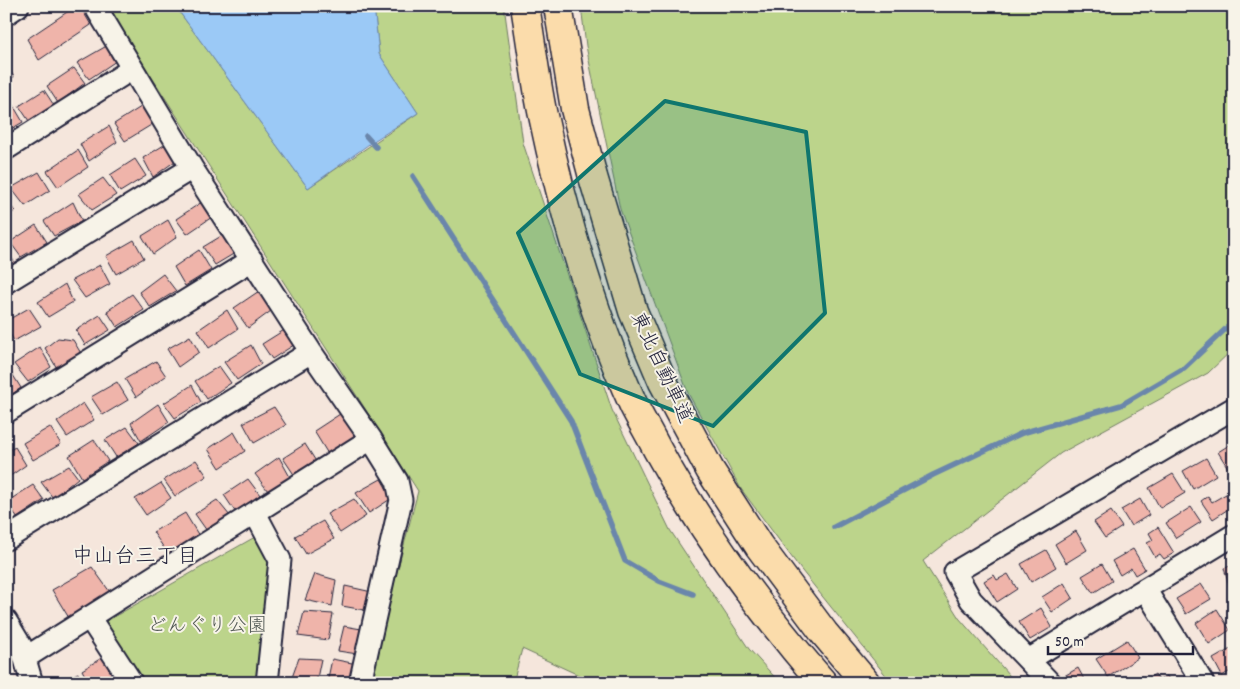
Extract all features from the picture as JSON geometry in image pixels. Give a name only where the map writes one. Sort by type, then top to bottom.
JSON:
[{"type":"highway","name":"東北自動車道","points":[[525,6],[542,110],[569,224],[603,330],[634,406],[678,487],[730,566],[798,655],[822,683]]},
{"type":"highway","name":"東北自動車道","points":[[558,6],[575,109],[593,177],[633,311],[663,382],[710,470],[759,546],[824,633],[866,683]]},
{"type":"street","points":[[6,14],[18,6]]},
{"type":"street","points":[[95,6],[192,168],[397,481],[401,500],[360,683]]},
{"type":"street","points":[[6,149],[132,69]]},
{"type":"street","points":[[6,282],[192,168]]},
{"type":"street","points":[[6,412],[252,260]]},
{"type":"street","points":[[6,539],[311,352]]},
{"type":"street","points":[[1050,683],[1030,659],[971,600],[955,572],[1234,408]]},
{"type":"street","points":[[25,658],[371,439]]},
{"type":"street","points":[[255,513],[280,560],[267,683]]},
{"type":"street","points":[[1030,659],[1234,535]]},
{"type":"street","points":[[1145,589],[1203,683]]},
{"type":"street","points":[[89,617],[132,683]]},
{"type":"street","points":[[6,621],[21,646],[32,683]]},
{"type":"highlighted area","points":[[665,101],[806,132],[825,313],[713,426],[580,374],[518,233]]},
{"type":"green space","points":[[106,6],[175,6],[308,188],[418,113],[379,54],[374,6],[504,6],[523,143],[612,410],[670,530],[749,649],[780,683],[596,683],[522,649],[513,683],[368,683],[418,491]]},
{"type":"green space","points":[[581,6],[1234,6],[1234,348],[1208,373],[1061,453],[923,561],[959,618],[1016,683],[892,683],[802,571],[741,489],[688,393],[620,209],[586,46]]},
{"type":"green space","name":"どんぐり公園","points":[[262,533],[272,563],[256,683],[201,683],[142,678],[103,623]]},
{"type":"water","points":[[175,6],[374,6],[379,54],[418,113],[372,142],[308,188]]},
{"type":"building","points":[[76,6],[80,6],[91,25],[39,60],[27,39]]},
{"type":"building","points":[[110,44],[119,59],[89,79],[77,63]]},
{"type":"building","points":[[6,64],[14,77],[6,82]]},
{"type":"building","points":[[74,68],[85,83],[58,103],[47,86]]},
{"type":"building","points":[[44,90],[55,107],[29,121],[19,106]]},
{"type":"building","points":[[13,105],[23,122],[6,132],[6,109]]},
{"type":"building","points":[[144,105],[156,122],[125,141],[114,124]]},
{"type":"building","points":[[109,126],[117,142],[89,161],[80,144]]},
{"type":"building","points":[[169,142],[178,159],[153,177],[143,158]]},
{"type":"building","points":[[78,150],[88,167],[58,187],[47,171]]},
{"type":"building","points":[[135,159],[146,176],[120,192],[110,175]]},
{"type":"building","points":[[39,172],[50,190],[25,206],[11,188]]},
{"type":"building","points":[[103,178],[116,195],[92,210],[79,194]]},
{"type":"building","points":[[6,200],[15,211],[6,217]]},
{"type":"building","points":[[205,200],[215,215],[187,234],[176,219]]},
{"type":"building","points":[[73,202],[82,221],[54,236],[44,221]]},
{"type":"building","points":[[168,220],[177,237],[153,254],[142,236]]},
{"type":"building","points":[[36,225],[47,242],[21,257],[10,242]]},
{"type":"building","points":[[228,232],[240,250],[215,265],[203,247]]},
{"type":"building","points":[[134,240],[144,258],[116,274],[106,256]]},
{"type":"building","points":[[6,248],[16,265],[6,271]]},
{"type":"building","points":[[199,250],[211,270],[185,286],[174,267]]},
{"type":"building","points":[[100,265],[110,284],[85,298],[72,280]]},
{"type":"building","points":[[163,274],[176,291],[150,307],[139,292]]},
{"type":"building","points":[[65,284],[73,302],[48,317],[38,302]]},
{"type":"building","points":[[262,289],[275,308],[248,328],[234,308]]},
{"type":"building","points":[[132,294],[144,310],[117,327],[107,311]]},
{"type":"building","points":[[29,308],[41,326],[14,341],[6,326],[6,321]]},
{"type":"building","points":[[227,310],[238,329],[209,348],[198,330]]},
{"type":"building","points":[[100,315],[110,330],[85,345],[76,330]]},
{"type":"building","points":[[289,327],[300,341],[272,359],[262,344]]},
{"type":"building","points":[[190,336],[199,352],[178,367],[167,349]]},
{"type":"building","points":[[58,338],[73,340],[82,355],[58,370],[45,348]]},
{"type":"building","points":[[251,345],[261,364],[237,380],[224,362]]},
{"type":"building","points":[[40,347],[51,367],[28,382],[14,364]]},
{"type":"building","points":[[156,361],[166,376],[136,397],[125,379]]},
{"type":"building","points":[[219,366],[231,383],[207,399],[195,381]]},
{"type":"building","points":[[11,372],[21,388],[6,398],[6,374]]},
{"type":"building","points":[[117,382],[128,400],[103,415],[91,397]]},
{"type":"building","points":[[192,385],[201,402],[175,418],[164,403]]},
{"type":"building","points":[[83,403],[94,420],[67,437],[57,422]]},
{"type":"building","points":[[158,404],[169,422],[141,441],[131,423]]},
{"type":"building","points":[[274,407],[286,425],[254,443],[243,423]]},
{"type":"building","points":[[340,414],[356,437],[328,454],[314,431]]},
{"type":"building","points":[[50,427],[61,444],[33,460],[23,443]]},
{"type":"building","points":[[127,427],[139,443],[116,457],[105,440]]},
{"type":"building","points":[[234,432],[245,451],[220,468],[208,449]]},
{"type":"building","points":[[94,440],[108,461],[82,478],[69,456]]},
{"type":"building","points":[[1234,442],[1234,464],[1228,468],[1218,452]]},
{"type":"building","points":[[305,444],[317,463],[295,476],[283,458]]},
{"type":"building","points":[[15,447],[26,465],[6,479],[6,452]]},
{"type":"building","points":[[279,457],[290,477],[268,491],[255,474]]},
{"type":"building","points":[[1206,458],[1216,475],[1193,489],[1183,471]]},
{"type":"building","points":[[196,460],[207,476],[175,496],[164,480]]},
{"type":"building","points":[[69,466],[78,478],[53,498],[41,482]]},
{"type":"building","points":[[1173,474],[1185,493],[1160,508],[1149,488]]},
{"type":"building","points":[[248,479],[260,495],[236,513],[224,495]]},
{"type":"building","points":[[381,479],[392,498],[369,513],[356,493]]},
{"type":"building","points":[[161,483],[171,498],[146,515],[135,499]]},
{"type":"building","points":[[33,485],[44,500],[17,518],[8,501]]},
{"type":"building","points":[[1226,494],[1233,506],[1213,519],[1201,501],[1208,496],[1212,502]]},
{"type":"building","points":[[354,499],[366,516],[340,533],[327,514]]},
{"type":"building","points":[[1140,499],[1149,515],[1131,526],[1121,510]]},
{"type":"building","points":[[217,500],[230,516],[207,531],[195,514]]},
{"type":"building","points":[[1191,507],[1201,522],[1176,538],[1166,523]]},
{"type":"building","points":[[1111,511],[1122,527],[1105,538],[1094,522]]},
{"type":"building","points":[[185,513],[199,536],[168,554],[153,532]]},
{"type":"building","points":[[323,521],[334,539],[306,554],[295,536]]},
{"type":"building","points":[[1158,527],[1174,553],[1164,559],[1160,554],[1155,557],[1147,543],[1153,540],[1149,533]]},
{"type":"building","points":[[1076,531],[1087,550],[1066,563],[1055,544]]},
{"type":"building","points":[[1133,549],[1145,569],[1135,575],[1131,568],[1120,575],[1112,561]]},
{"type":"building","points":[[1046,550],[1056,567],[1031,582],[1021,564]]},
{"type":"building","points":[[1102,564],[1112,581],[1093,593],[1082,576]]},
{"type":"building","points":[[1234,565],[1234,589],[1230,590],[1224,568]]},
{"type":"building","points":[[92,567],[110,592],[69,618],[52,590]]},
{"type":"building","points":[[315,574],[336,580],[332,606],[305,600]]},
{"type":"building","points":[[1008,574],[1017,589],[997,602],[984,581],[994,575],[997,580]]},
{"type":"building","points":[[1064,583],[1073,598],[1052,612],[1042,597]]},
{"type":"building","points":[[1201,584],[1211,599],[1186,614],[1176,599]]},
{"type":"building","points":[[345,586],[372,592],[370,611],[342,606]]},
{"type":"building","points":[[1234,602],[1234,624],[1227,604]]},
{"type":"building","points":[[1041,608],[1052,627],[1030,640],[1019,622]]},
{"type":"building","points":[[1217,609],[1230,630],[1209,644],[1196,623]]},
{"type":"building","points":[[304,612],[333,614],[328,640],[298,636]]},
{"type":"building","points":[[344,626],[367,630],[364,655],[338,651]]},
{"type":"building","points":[[1127,640],[1138,658],[1108,677],[1096,659]]},
{"type":"building","points":[[6,645],[12,661],[6,663]]},
{"type":"building","points":[[1234,647],[1234,669],[1222,676],[1213,659]]},
{"type":"building","points":[[108,654],[118,668],[98,683],[89,683],[82,670]]},
{"type":"building","points":[[299,658],[321,659],[316,683],[290,683]]},
{"type":"building","points":[[332,659],[362,665],[357,683],[327,683]]},
{"type":"building","points":[[1078,668],[1085,681],[1082,683],[1061,683],[1059,679]]},
{"type":"building","points":[[78,673],[83,683],[57,683]]},
{"type":"building","points":[[1155,674],[1159,680],[1167,676],[1171,683],[1142,683]]},
{"type":"waterway","points":[[366,136],[376,147]]},
{"type":"waterway","points":[[413,176],[571,421],[625,561],[659,581],[693,594]]},
{"type":"waterway","points":[[834,527],[933,475],[1022,433],[1121,405],[1184,368],[1234,321]]},
{"type":"district","name":"中山台三丁目","points":[[135,558]]}]
